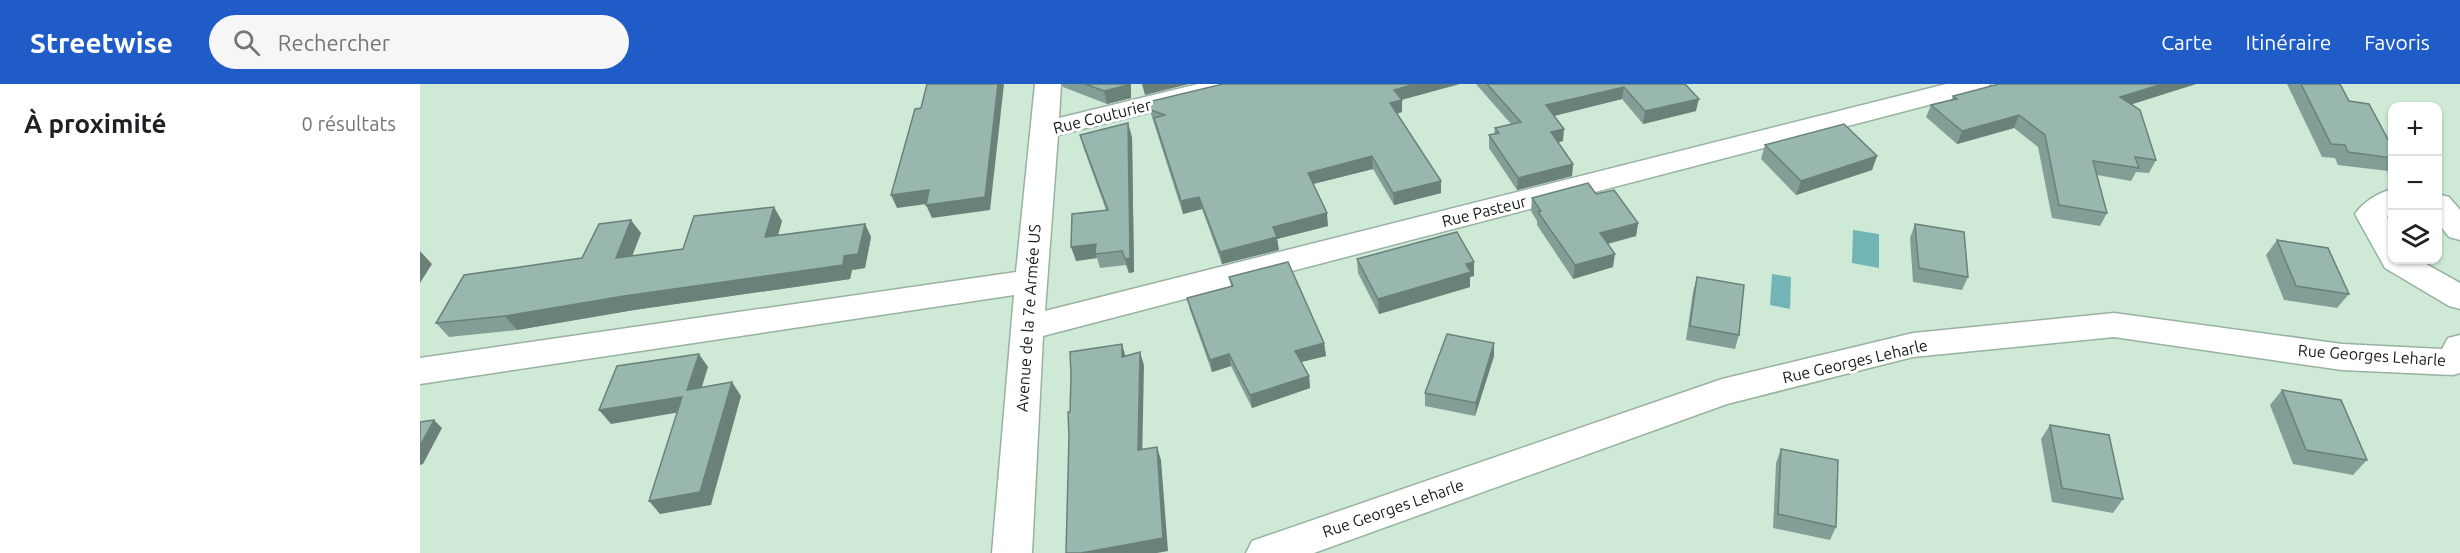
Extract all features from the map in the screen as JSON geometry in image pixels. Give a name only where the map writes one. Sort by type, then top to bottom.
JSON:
[{"type":"street","name":"Avenue de la 7e Armée US","points":[[1012,553],[1030,282],[1048,84]]},
{"type":"street","name":"Rue Couturier","points":[[1043,130],[1231,84]]},
{"type":"street","name":"Rue Pasteur","points":[[1027,328],[1977,84]]},
{"type":"street","points":[[2388,202],[2370,214],[2388,248]]},
{"type":"street","points":[[2442,209],[2460,230]]},
{"type":"street","points":[[2403,264],[2460,298]]},
{"type":"street","points":[[420,371],[1030,282]]},
{"type":"street","name":"Rue Georges Leharle","points":[[1266,553],[1722,392],[1913,345],[2114,325],[2342,357],[2453,362],[2460,346]]},
{"type":"water","points":[[1853,230],[1879,234],[1879,268],[1852,263]]},
{"type":"water","points":[[1772,274],[1791,277],[1790,309],[1770,305]]},
{"type":"building","points":[[927,84],[998,84],[985,197],[926,205],[929,190],[891,195],[915,109],[921,108]]},
{"type":"building","points":[[1085,84],[1128,84],[1128,85],[1104,91]]},
{"type":"building","points":[[1223,84],[1415,84],[1394,90],[1402,100],[1390,103],[1441,181],[1393,193],[1372,156],[1308,173],[1327,213],[1273,227],[1277,237],[1220,252],[1199,197],[1181,201],[1154,118],[1165,115],[1151,110],[1148,102]]},
{"type":"building","points":[[1487,84],[1685,84],[1699,99],[1645,111],[1624,87],[1546,105],[1564,129],[1551,132],[1573,164],[1518,178],[1489,135],[1499,133],[1495,128],[1521,122]]},
{"type":"building","points":[[1999,84],[2162,84],[2120,97],[2140,110],[2156,160],[2135,157],[2139,168],[2093,161],[2107,213],[2059,205],[2045,135],[2019,115],[1962,131],[1931,105],[1957,99],[1953,96]]},
{"type":"building","points":[[2301,84],[2340,84],[2349,101],[2369,104],[2388,140],[2388,157],[2348,152],[2345,145],[2331,144]]},
{"type":"building","points":[[1128,123],[1130,258],[1125,259],[1122,251],[1095,254],[1096,244],[1071,247],[1072,214],[1108,210],[1080,135]]},
{"type":"building","points":[[1844,124],[1877,156],[1801,181],[1765,145]]},
{"type":"building","points":[[1588,183],[1596,194],[1614,190],[1638,223],[1600,233],[1615,254],[1575,265],[1538,212],[1541,211],[1532,198]]},
{"type":"building","points":[[774,207],[765,237],[865,224],[858,254],[844,256],[843,265],[624,296],[505,316],[436,323],[464,275],[582,258],[599,224],[631,220],[616,258],[683,249],[694,216]]},
{"type":"building","points":[[1915,224],[1964,232],[1968,277],[1919,268]]},
{"type":"building","points":[[1457,232],[1474,262],[1466,264],[1471,272],[1378,299],[1357,259]]},
{"type":"building","points":[[2277,240],[2328,248],[2349,294],[2296,286]]},
{"type":"building","points":[[1288,262],[1324,343],[1295,351],[1309,376],[1250,395],[1229,354],[1210,360],[1187,298],[1233,286],[1229,277]]},
{"type":"building","points":[[1697,277],[1744,285],[1739,335],[1690,326]]},
{"type":"building","points":[[1447,334],[1494,343],[1476,403],[1425,393]]},
{"type":"building","points":[[1122,344],[1122,357],[1140,352],[1138,450],[1157,447],[1163,538],[1081,553],[1066,553],[1070,352]]},
{"type":"building","points":[[699,354],[687,390],[732,382],[700,492],[649,501],[682,397],[599,410],[617,366]]},
{"type":"building","points":[[2282,390],[2341,400],[2367,460],[2306,450]]},
{"type":"building","points":[[434,420],[420,446],[420,422]]},
{"type":"building","points":[[2050,425],[2109,435],[2123,499],[2062,488]]},
{"type":"building","points":[[1781,449],[1838,460],[1836,527],[1778,514]]}]
